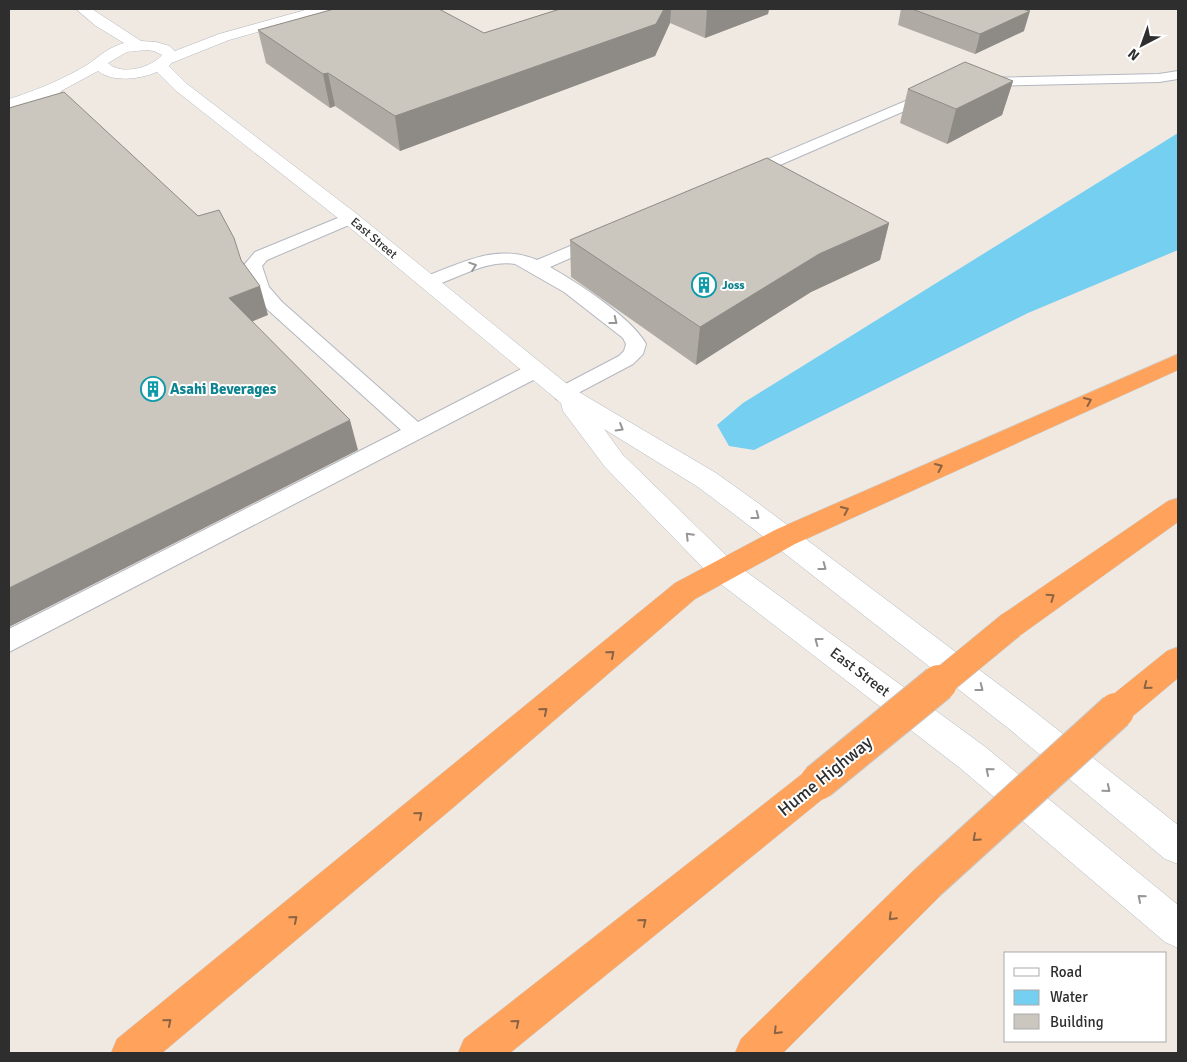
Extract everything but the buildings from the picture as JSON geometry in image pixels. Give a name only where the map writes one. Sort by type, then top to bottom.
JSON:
[{"type":"highway","points":[[131,1053],[443,795],[685,591],[784,538],[1178,361]]},
{"type":"highway","name":"Hume Highway","points":[[478,1053],[818,782],[1011,624],[1178,508]]},
{"type":"highway","points":[[754,1053],[927,883],[1116,711],[1178,660]]},
{"type":"main road","points":[[83,9],[100,23],[139,46]]},
{"type":"main road","points":[[9,104],[164,63],[224,37],[324,9]]},
{"type":"main road","points":[[100,23],[103,59]]},
{"type":"main road","points":[[37,97],[121,49],[224,37]]},
{"type":"main road","name":"East Street","points":[[156,46],[168,52],[164,63],[181,87],[350,218],[563,394],[708,480],[1020,718],[1178,847]]},
{"type":"main road","name":"East Street","points":[[103,59],[102,68],[109,72],[127,73],[181,87]]},
{"type":"main road","name":"East Street","points":[[563,394],[614,461],[723,570],[972,757],[1178,929]]},
{"type":"lane","points":[[727,183],[957,84],[991,81],[1160,78],[1178,75]]},
{"type":"lane","points":[[350,218],[261,256],[252,265],[260,288],[275,306],[416,432]]},
{"type":"lane","points":[[537,266],[610,234]]},
{"type":"lane","points":[[427,282],[483,263],[506,257],[519,258],[537,266],[631,335],[636,344],[633,354],[626,360],[563,394]]},
{"type":"lane","points":[[9,641],[534,371]]},
{"type":"water","points":[[1178,133],[1178,250],[1028,313],[754,450],[729,446],[717,425],[743,403]]},
{"type":"place","name":"Joss","points":[[704,285]]},
{"type":"place","name":"Asahi Beverages","points":[[153,389]]}]
